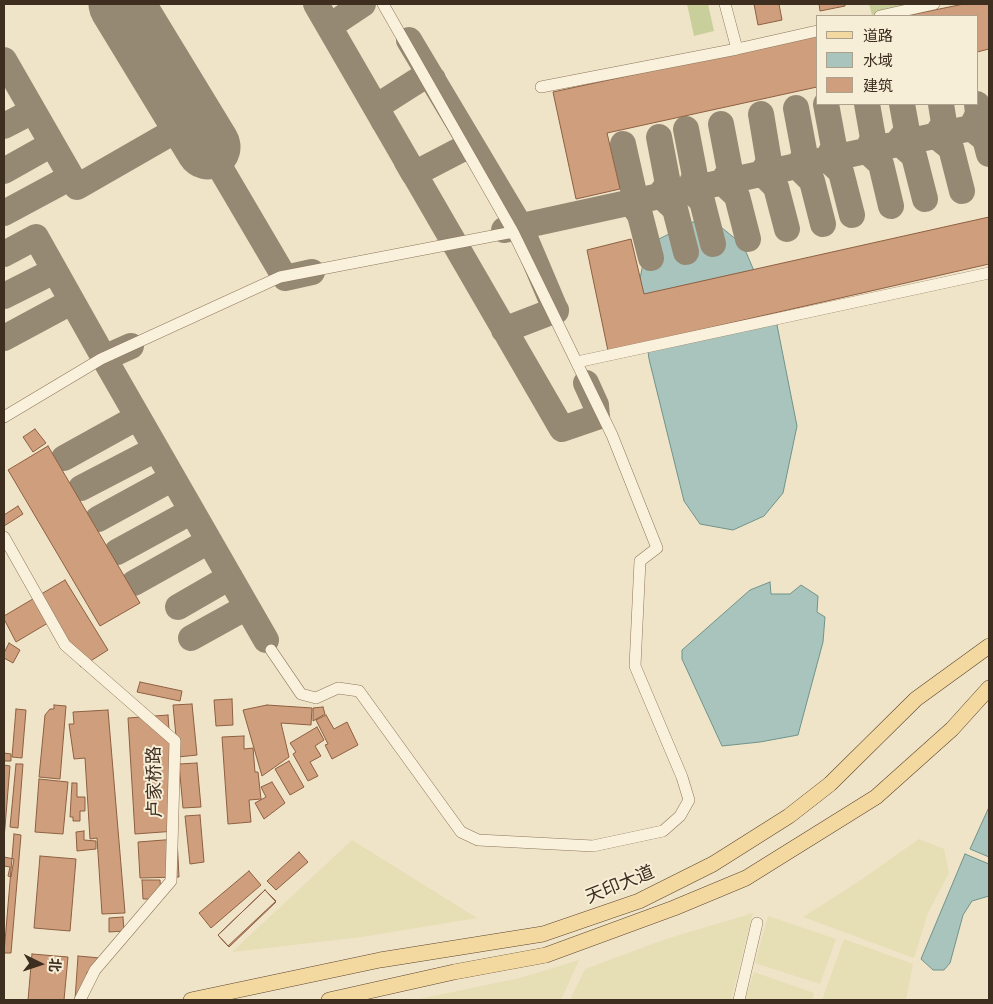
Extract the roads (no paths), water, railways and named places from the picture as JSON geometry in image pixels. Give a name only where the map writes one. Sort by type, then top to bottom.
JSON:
[{"type":"main road","name":"天印大道","points":[[192,1000],[380,960],[543,934],[639,900],[713,864],[789,816],[823,789],[916,699],[989,646]]},
{"type":"main road","points":[[329,1000],[454,972],[546,955],[674,908],[746,878],[876,797],[952,729],[989,688]]},
{"type":"street","points":[[271,650],[301,694],[316,698],[338,688],[360,691],[461,832],[478,840],[593,846],[663,831],[680,816],[689,800],[682,777],[635,666],[640,561],[657,548],[612,435],[513,232],[382,4]]},
{"type":"street","points":[[725,4],[737,49]]},
{"type":"street","points":[[884,15],[934,4]]},
{"type":"street","points":[[542,87],[737,49],[816,31]]},
{"type":"street","points":[[4,417],[101,359],[280,277],[513,232]]},
{"type":"street","points":[[577,362],[989,273]]},
{"type":"street","name":"卢家桥路","points":[[4,537],[65,645],[175,741],[171,881],[95,970],[80,1000]]},
{"type":"street","points":[[739,1000],[757,923]]},
{"type":"water","points":[[693,222],[716,223],[743,245],[777,325],[797,426],[783,493],[764,516],[733,530],[700,524],[684,501],[649,359],[639,284],[645,253],[659,239]]},
{"type":"water","points":[[770,582],[771,594],[790,594],[801,585],[818,596],[817,612],[825,617],[823,642],[798,735],[722,746],[682,659],[682,650],[750,590]]},
{"type":"water","points":[[989,807],[989,857],[970,849]]},
{"type":"water","points":[[965,854],[989,864],[989,896],[972,901],[963,915],[950,963],[944,970],[933,970],[921,959]]}]
